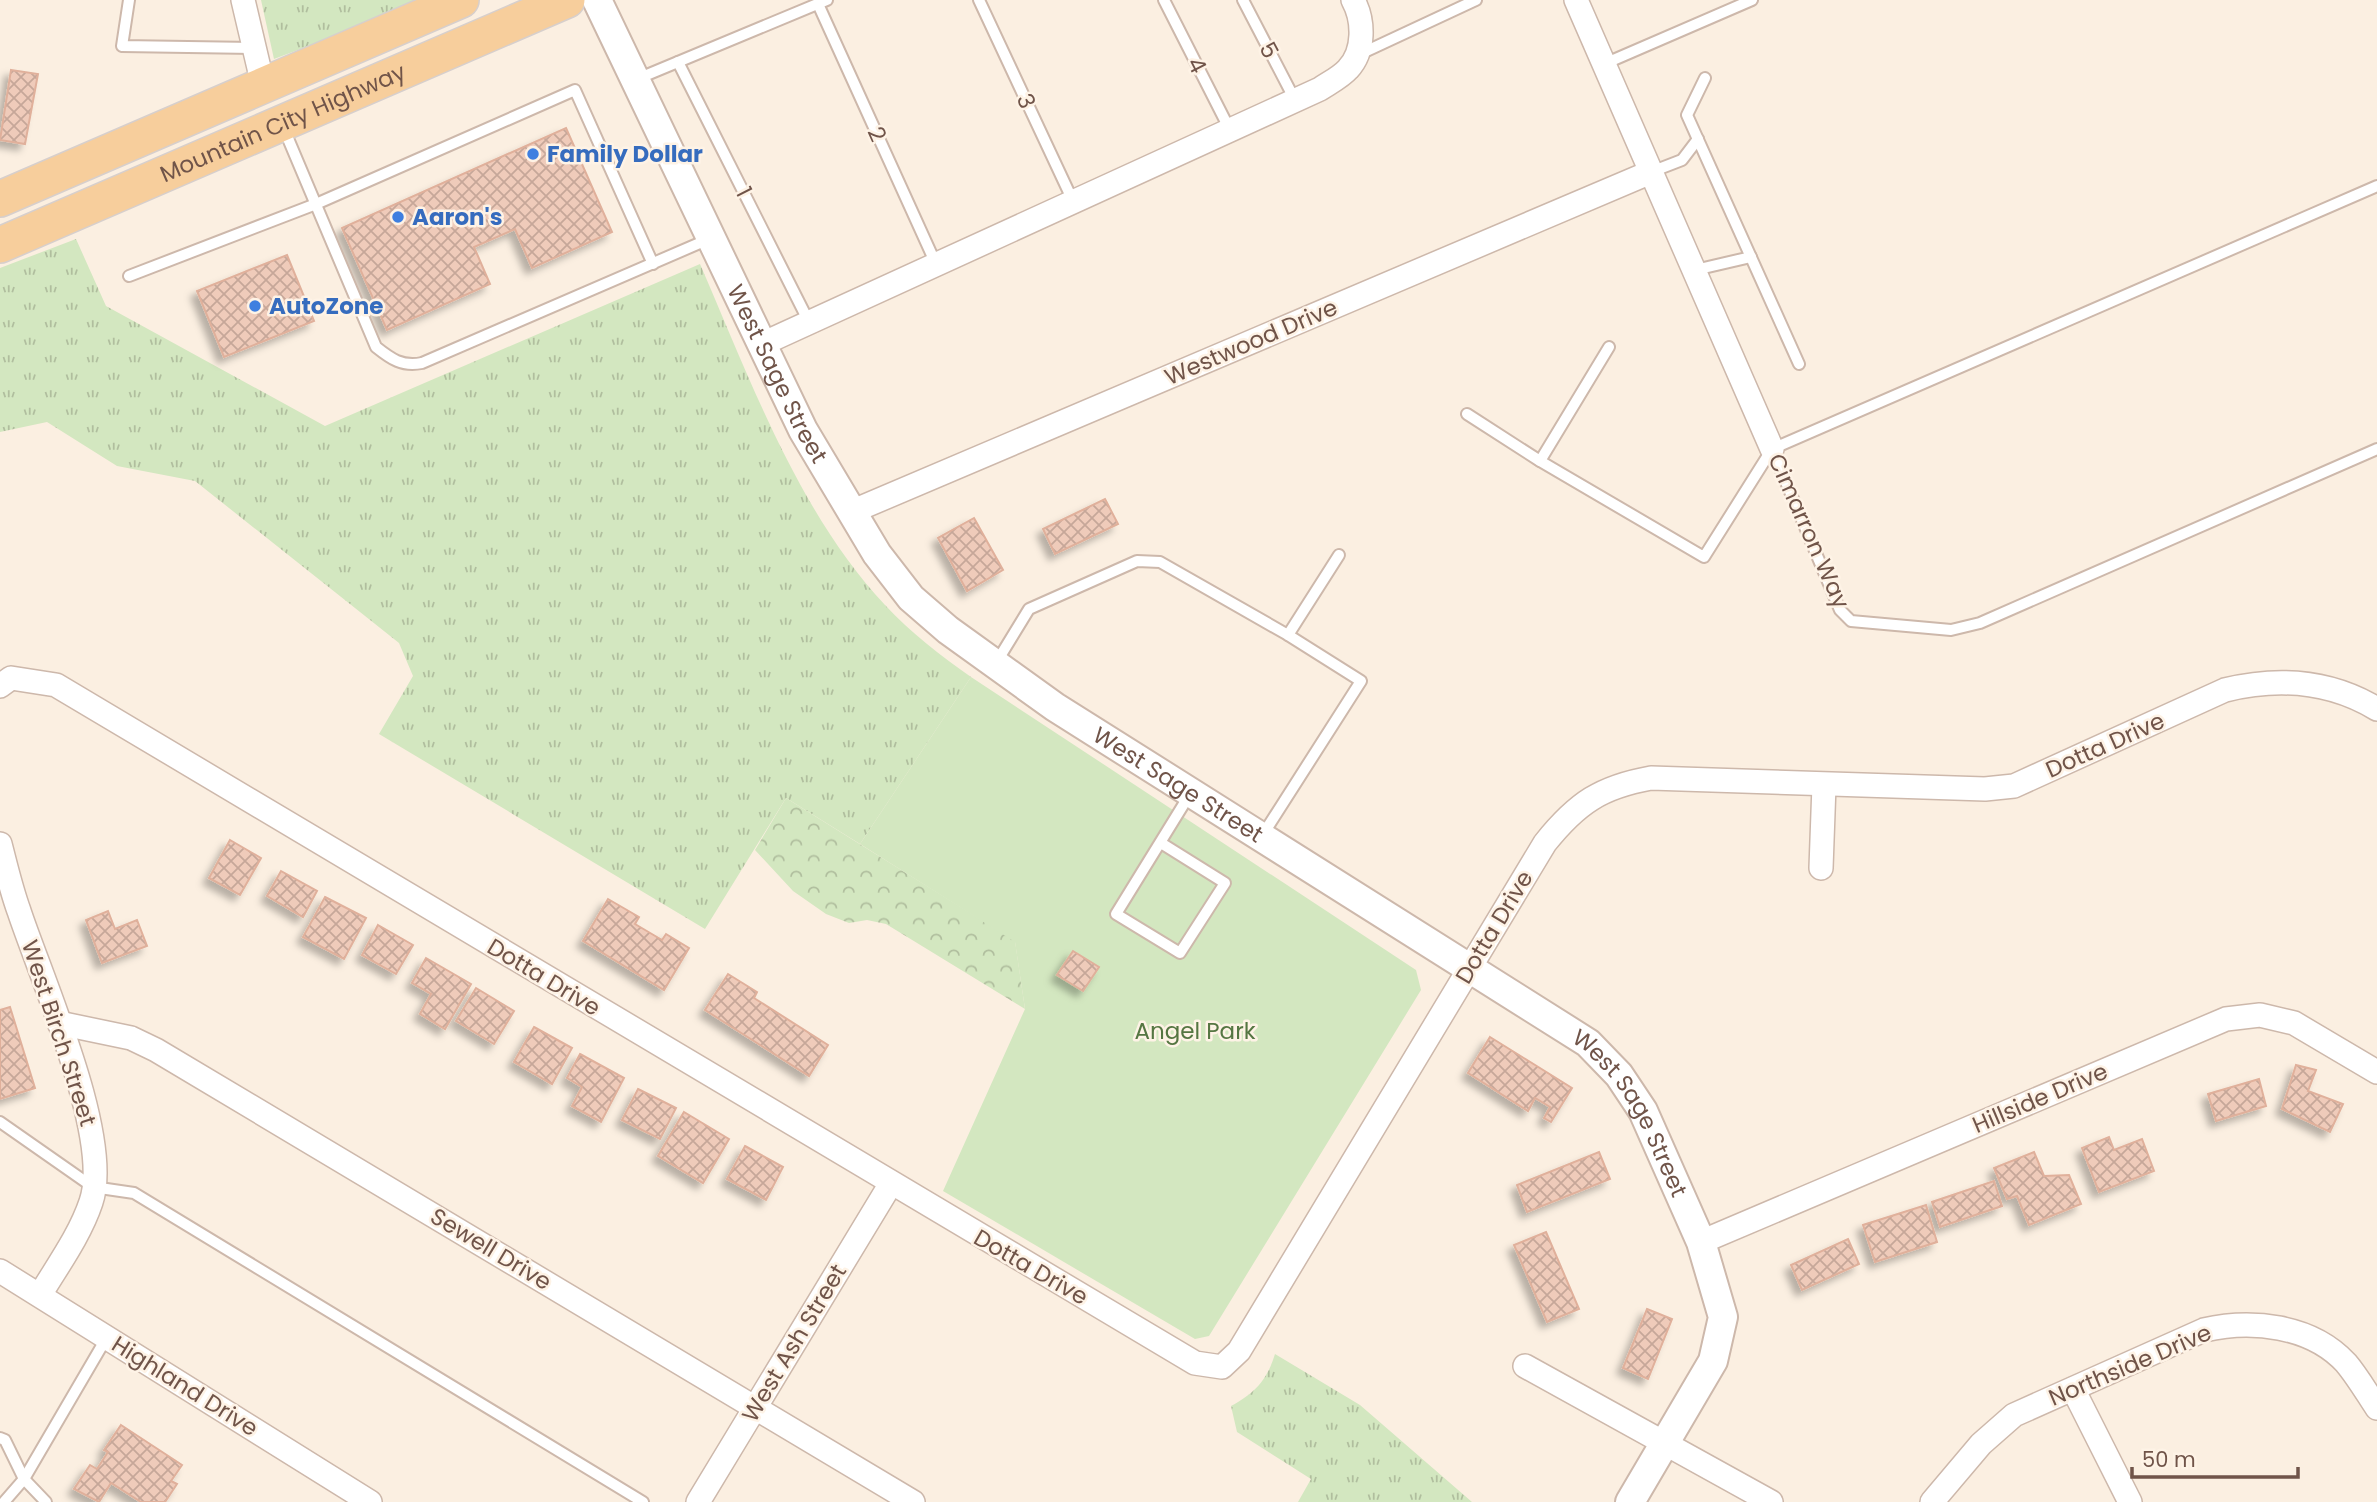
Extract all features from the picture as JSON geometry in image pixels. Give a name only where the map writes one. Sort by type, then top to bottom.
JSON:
[{"type":"main road","name":"Mountain City Highway","points":[[0,199],[461,0]]},
{"type":"main road","name":"Mountain City Highway","points":[[0,244],[567,0]]},
{"type":"street","points":[[243,0],[263,85]]},
{"type":"street","name":"West Sage Street","points":[[597,0],[709,239],[803,430],[877,554],[911,598],[995,665],[1588,1043],[1619,1075],[1643,1111],[1701,1242],[1723,1317],[1713,1362],[1630,1502]]},
{"type":"street","name":"Cimarron Way","points":[[1576,0],[1772,449]]},
{"type":"street","points":[[760,345],[1321,89],[1348,69],[1356,56],[1361,41],[1360,13],[1355,1]]},
{"type":"street","name":"Westwood Drive","points":[[851,512],[1651,172]]},
{"type":"street","name":"Dotta Drive","points":[[0,686],[11,678],[56,685],[890,1185],[1195,1363],[1222,1367],[1239,1350],[1545,843],[1564,820],[1597,794],[1618,784],[1651,778],[1985,789],[2014,786],[2225,690],[2260,682],[2297,681],[2375,703]]},
{"type":"street","points":[[1821,868],[1824,785]]},
{"type":"street","name":"West Birch Street","points":[[0,844],[18,908],[88,1113],[96,1160],[92,1200],[70,1246],[40,1295]]},
{"type":"street","name":"Hillside Drive","points":[[1701,1242],[2226,1019],[2260,1015],[2294,1023],[2377,1072]]},
{"type":"street","name":"Sewell Drive","points":[[59,1023],[131,1038],[156,1050],[913,1502]]},
{"type":"street","name":"West Ash Street","points":[[698,1502],[890,1185]]},
{"type":"street","name":"Highland Drive","points":[[0,1271],[358,1499]]},
{"type":"street","name":"Northside Drive","points":[[1932,1502],[1981,1444],[2014,1415],[2204,1330],[2234,1323],[2265,1324],[2311,1339],[2345,1362],[2377,1408]]},
{"type":"street","points":[[1525,1366],[1771,1502]]},
{"type":"street","points":[[2073,1389],[2130,1502]]},
{"type":"lane","points":[[130,0],[122,46],[254,48]]},
{"type":"lane","name":"3","points":[[979,0],[1073,201]]},
{"type":"lane","name":"4","points":[[1164,0],[1230,130]]},
{"type":"lane","name":"5","points":[[1243,0],[1295,100]]},
{"type":"lane","points":[[1356,56],[1476,0]]},
{"type":"lane","points":[[1604,64],[1752,0]]},
{"type":"lane","points":[[634,80],[822,2]]},
{"type":"lane","name":"2","points":[[822,2],[936,264]]},
{"type":"lane","name":"1","points":[[678,62],[809,322]]},
{"type":"lane","points":[[1705,78],[1687,115],[1799,364]]},
{"type":"lane","points":[[129,276],[316,204],[575,90],[653,264]]},
{"type":"lane","points":[[282,123],[376,347],[393,360],[410,365],[422,363],[709,239]]},
{"type":"lane","points":[[1651,172],[1682,160],[1698,139]]},
{"type":"lane","points":[[1467,414],[1540,461],[1704,557],[1772,449],[2377,186]]},
{"type":"lane","points":[[1695,270],[1751,257]]},
{"type":"lane","points":[[1540,461],[1609,347]]},
{"type":"lane","name":"Cimarron Way","points":[[1772,449],[1840,610],[1851,621],[1951,630],[1980,623],[2377,449]]},
{"type":"lane","points":[[1288,635],[1339,555]]},
{"type":"lane","points":[[995,665],[1029,609],[1137,561],[1160,562],[1288,635],[1361,681],[1262,835]]},
{"type":"lane","points":[[1161,842],[1225,883],[1180,954],[1116,914],[1192,792]]},
{"type":"lane","points":[[0,1122],[93,1187],[134,1193],[643,1502]]},
{"type":"lane","points":[[4,1502],[24,1479],[107,1337]]},
{"type":"lane","points":[[0,1438],[5,1440],[24,1479],[46,1502]]},
{"type":"green space","points":[[261,0],[422,0],[423,3],[274,59]]},
{"type":"green space","points":[[76,239],[106,306],[325,426],[700,264],[757,398],[802,487],[827,529],[854,569],[885,605],[926,643],[971,677],[860,844],[786,798],[705,929],[379,734],[413,676],[399,643],[195,481],[117,466],[47,422],[0,432],[0,268]]},
{"type":"green space","name":"Angel Park","points":[[971,677],[1416,970],[1421,990],[1209,1336],[1195,1339],[943,1191],[1025,1009],[1015,942],[860,844]]},
{"type":"green space","points":[[786,798],[1015,941],[1025,1009],[886,924],[867,920],[849,923],[826,914],[793,891],[755,850]]},
{"type":"green space","points":[[1275,1354],[1360,1405],[1472,1502],[1298,1502],[1311,1479],[1237,1432],[1231,1406],[1259,1385]]},
{"type":"building","points":[[11,70],[38,74],[25,144],[0,140]]},
{"type":"building","points":[[566,128],[612,232],[532,268],[515,229],[474,247],[490,284],[387,330],[342,228]]},
{"type":"building","name":"AutoZone","points":[[287,255],[314,321],[224,357],[197,291]]},
{"type":"building","points":[[1105,499],[1118,524],[1055,554],[1043,529]]},
{"type":"building","points":[[974,518],[1003,570],[967,591],[938,538]]},
{"type":"building","points":[[230,840],[261,858],[240,895],[209,878]]},
{"type":"building","points":[[281,871],[317,891],[303,917],[267,896]]},
{"type":"building","points":[[325,897],[366,918],[344,959],[303,937]]},
{"type":"building","points":[[608,899],[639,917],[635,924],[662,940],[666,934],[689,948],[664,990],[583,941]]},
{"type":"building","points":[[108,911],[115,929],[137,920],[147,946],[102,963],[86,920]]},
{"type":"building","points":[[378,925],[413,945],[396,974],[362,955]]},
{"type":"building","points":[[1073,951],[1099,967],[1083,991],[1057,975]]},
{"type":"building","points":[[426,958],[471,984],[445,1029],[420,1014],[431,994],[412,983]]},
{"type":"building","points":[[728,974],[757,992],[754,998],[828,1045],[809,1076],[705,1010]]},
{"type":"building","points":[[476,988],[514,1011],[494,1044],[456,1021]]},
{"type":"building","points":[[10,1007],[35,1088],[0,1099],[0,1010]]},
{"type":"building","points":[[534,1027],[572,1048],[552,1084],[514,1062]]},
{"type":"building","points":[[1490,1037],[1572,1088],[1551,1122],[1544,1118],[1550,1107],[1535,1098],[1528,1111],[1468,1073]]},
{"type":"building","points":[[580,1054],[624,1078],[601,1122],[572,1106],[582,1087],[567,1078]]},
{"type":"building","points":[[2296,1065],[2316,1070],[2308,1091],[2343,1104],[2330,1132],[2282,1109]]},
{"type":"building","points":[[2259,1079],[2266,1106],[2216,1121],[2208,1094]]},
{"type":"building","points":[[638,1089],[676,1108],[660,1139],[622,1120]]},
{"type":"building","points":[[684,1112],[729,1139],[703,1183],[658,1156]]},
{"type":"building","points":[[2109,1137],[2114,1150],[2142,1139],[2154,1171],[2099,1192],[2082,1148]]},
{"type":"building","points":[[745,1146],[783,1167],[766,1200],[727,1179]]},
{"type":"building","points":[[1599,1152],[1610,1179],[1527,1212],[1517,1185]]},
{"type":"building","points":[[2034,1152],[2044,1176],[2069,1175],[2081,1204],[2029,1225],[2017,1196],[2007,1199],[1994,1168]]},
{"type":"building","points":[[1994,1181],[2002,1206],[1940,1227],[1932,1202]]},
{"type":"building","points":[[1926,1205],[1937,1242],[1875,1262],[1863,1225]]},
{"type":"building","points":[[1546,1232],[1579,1309],[1547,1322],[1514,1245]]},
{"type":"building","points":[[1848,1239],[1859,1264],[1802,1290],[1791,1265]]},
{"type":"building","points":[[1647,1309],[1672,1319],[1648,1379],[1623,1368]]},
{"type":"building","points":[[121,1425],[182,1465],[171,1481],[177,1484],[165,1502],[141,1502],[111,1483],[99,1502],[74,1489],[90,1465],[97,1469],[108,1452],[104,1450]]},
{"type":"place","name":"Family Dollar","points":[[533,154]]},
{"type":"place","name":"Aaron's","points":[[398,217]]},
{"type":"place","name":"AutoZone","points":[[255,306]]}]
